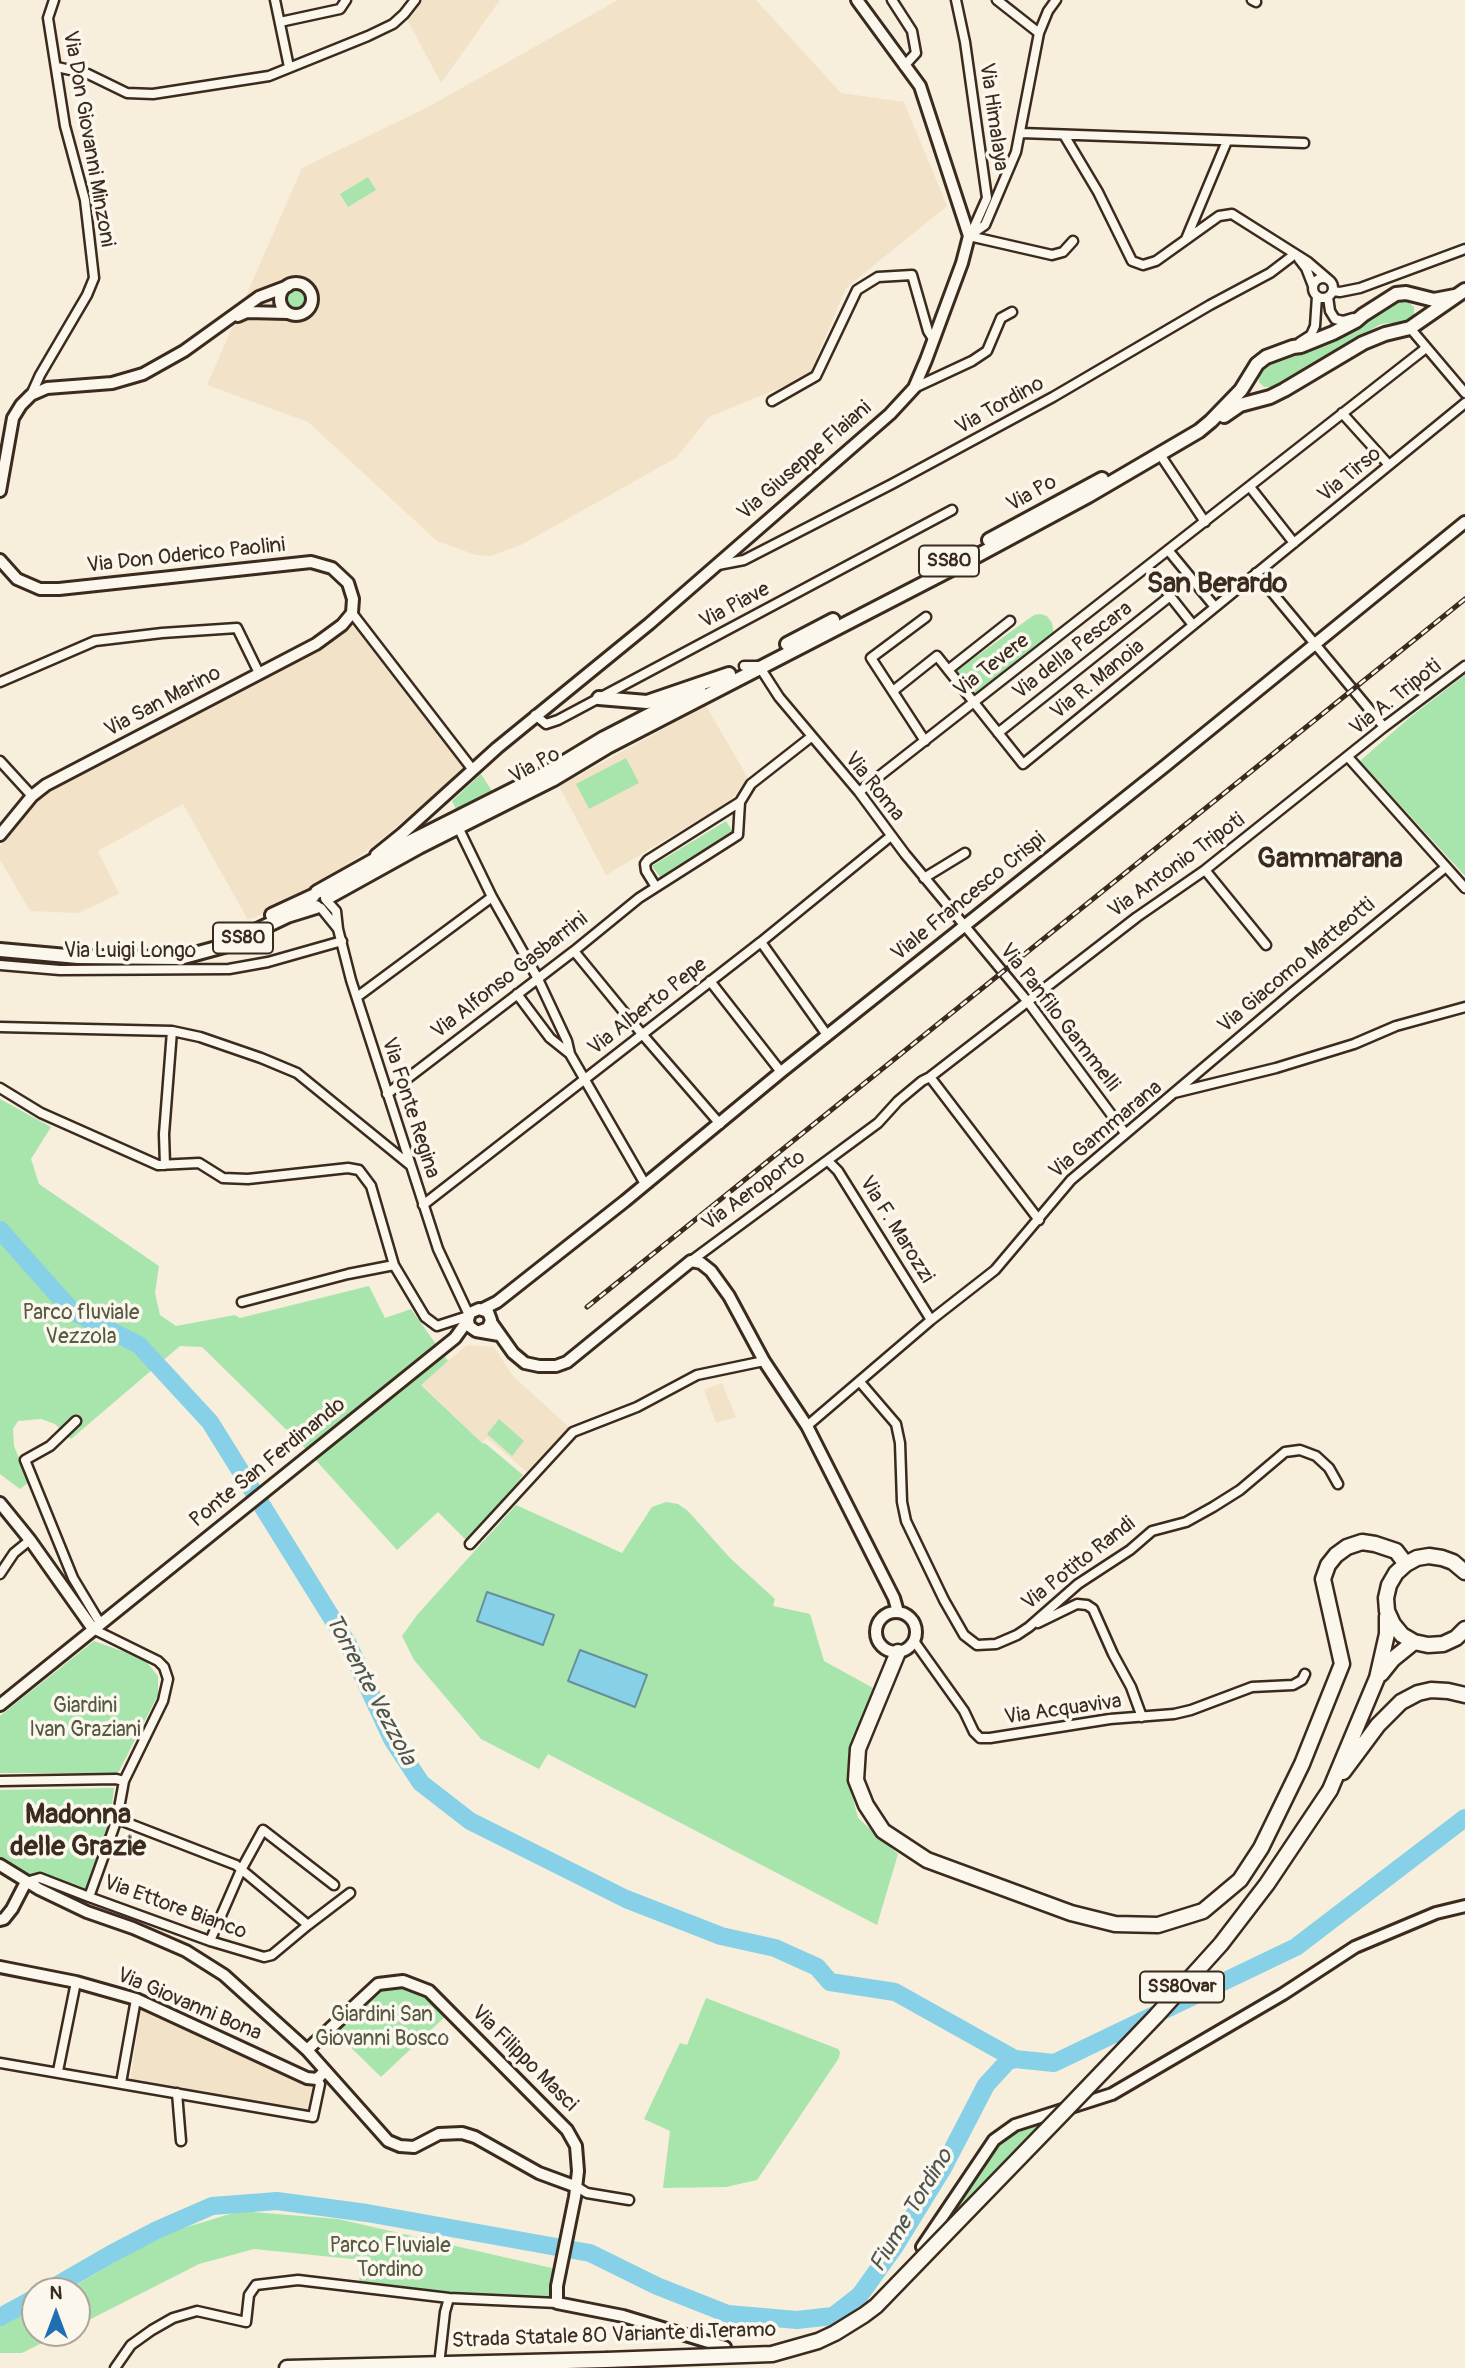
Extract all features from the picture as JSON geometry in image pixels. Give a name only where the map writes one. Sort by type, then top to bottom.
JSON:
[{"type":"highway","points":[[898,1652],[858,1749],[856,1780],[866,1805],[883,1831],[926,1860],[1071,1913],[1115,1924],[1158,1924],[1203,1911],[1240,1880],[1261,1848],[1302,1763],[1342,1664],[1324,1579],[1328,1565],[1335,1555],[1362,1542],[1396,1551],[1406,1564]]},
{"type":"highway","points":[[1453,1562],[1465,1552]]},
{"type":"highway","points":[[1349,1757],[1377,1678],[1387,1634],[1386,1598],[1396,1573],[1417,1558],[1429,1556],[1453,1562],[1465,1572]]},
{"type":"highway","points":[[1387,1611],[1392,1625],[1414,1643],[1428,1646],[1443,1644],[1456,1638],[1465,1629]]},
{"type":"highway","points":[[1377,1678],[1393,1659],[1414,1643]]},
{"type":"highway","points":[[1349,1757],[1401,1702],[1431,1690],[1465,1695]]},
{"type":"highway","name":"Strada Statale 80 Variante di Teramo","points":[[286,2368],[748,2357],[785,2352],[835,2333],[876,2306],[1138,2036],[1222,1944],[1267,1884],[1349,1757]]},
{"type":"main road","name":"SS80","points":[[1252,373],[1261,360],[1325,337],[1356,321],[1396,294],[1406,293],[1434,300],[1460,293]]},
{"type":"main road","name":"SS80","points":[[1277,393],[1363,343],[1414,325],[1460,293]]},
{"type":"main road","points":[[1414,325],[1421,310],[1415,297]]},
{"type":"main road","points":[[1252,373],[1255,385],[1266,392],[1277,393]]},
{"type":"main road","name":"Via Po","points":[[367,869],[552,780],[607,747],[1088,496],[1199,431],[1241,390],[1252,373]]},
{"type":"main road","name":"Via Po","points":[[1211,421],[1240,405],[1277,393]]},
{"type":"main road","name":"Via Po","points":[[395,849],[548,772],[678,695],[729,674],[967,552],[1083,487],[1157,454]]},
{"type":"main road","points":[[760,667],[765,660],[848,617],[853,610]]},
{"type":"main road","points":[[599,698],[647,702],[678,695],[679,704],[614,739],[607,747]]},
{"type":"main road","name":"SS80","points":[[367,869],[395,849]]},
{"type":"main road","name":"Via Giuseppe Flaiani","points":[[320,900],[367,869]]},
{"type":"main road","name":"SS80","points":[[0,950],[78,957],[168,957],[178,951],[233,934],[301,900],[320,900]]},
{"type":"street","name":"Via Don Giovanni Minzoni","points":[[31,395],[94,278],[85,200],[65,125],[48,18],[54,0]]},
{"type":"street","points":[[275,0],[289,67]]},
{"type":"street","points":[[280,22],[340,9],[346,0]]},
{"type":"street","points":[[57,67],[88,75],[127,93],[153,94],[270,76],[393,24],[415,0]]},
{"type":"street","points":[[857,0],[920,86],[969,236],[1052,255],[1063,252],[1073,241]]},
{"type":"street","points":[[892,0],[912,31],[916,53],[904,66]]},
{"type":"street","name":"Via Himalaya","points":[[956,0],[965,42],[987,198],[969,236]]},
{"type":"street","points":[[997,0],[1039,33]]},
{"type":"street","name":"Via Giuseppe Flaiani","points":[[367,869],[473,770],[649,624],[890,414],[914,388],[962,263],[969,236],[985,225],[1016,152],[1039,33],[1056,0]]},
{"type":"street","points":[[1021,133],[1304,143]]},
{"type":"street","points":[[1064,135],[1098,192],[1132,261],[1143,265],[1156,261],[1219,216],[1232,214],[1295,254],[1329,280],[1330,310],[1335,319],[1343,321],[1363,315]]},
{"type":"street","points":[[1186,240],[1227,141]]},
{"type":"street","points":[[1317,296],[1323,298],[1360,288],[1465,249]]},
{"type":"street","points":[[1293,347],[1311,335],[1315,327],[1317,296],[1306,268],[1295,254]]},
{"type":"street","name":"Via Tordino","points":[[712,567],[744,560],[892,484],[1053,397],[1210,304],[1270,273],[1295,254]]},
{"type":"street","points":[[772,401],[816,376],[857,290],[878,277],[912,275],[933,340]]},
{"type":"street","points":[[1313,286],[1320,279],[1329,280]]},
{"type":"street","points":[[0,491],[13,418],[31,395],[47,388],[113,383],[143,374],[184,351],[225,320],[259,297],[293,284],[303,285],[310,291],[312,302],[302,314],[247,312],[225,320]]},
{"type":"street","points":[[288,286],[281,297],[282,306],[288,313]]},
{"type":"street","points":[[914,388],[972,361],[987,351],[1001,318],[1012,312]]},
{"type":"street","points":[[1414,325],[1426,348],[1465,393]]},
{"type":"street","name":"Via Tevere","points":[[859,792],[1426,348]]},
{"type":"street","name":"Via Tirso","points":[[1256,573],[1465,403]]},
{"type":"street","points":[[1342,413],[1389,465]]},
{"type":"street","points":[[1157,454],[1205,522]]},
{"type":"street","points":[[1250,487],[1294,543]]},
{"type":"street","name":"Via Piave","points":[[535,716],[546,724],[558,720],[952,510]]},
{"type":"street","name":"Viale Francesco Crispi","points":[[478,1315],[720,1124],[781,1072],[1165,766],[1465,522]]},
{"type":"street","points":[[1168,550],[1215,607]]},
{"type":"street","name":"Via Don Oderico Paolini","points":[[0,560],[17,579],[40,589],[311,562],[332,568],[348,583],[353,599],[352,613]]},
{"type":"street","points":[[1147,567],[1193,625]]},
{"type":"street","points":[[1256,573],[1384,727]]},
{"type":"street","name":"Via R. Manoia","points":[[893,691],[937,656],[1023,764],[1256,573]]},
{"type":"street","name":"Via della Pescara","points":[[998,733],[1169,597]]},
{"type":"street","points":[[352,613],[473,770]]},
{"type":"street","name":"Via San Marino","points":[[0,835],[32,796],[46,785],[316,644],[342,625],[352,613]]},
{"type":"street","points":[[925,741],[872,658],[926,617]]},
{"type":"street","points":[[948,670],[1010,621]]},
{"type":"street","points":[[0,682],[95,641],[237,628],[259,673]]},
{"type":"street","points":[[744,666],[760,667]]},
{"type":"street","name":"Via A. Tripoti","points":[[1348,757],[1465,666]]},
{"type":"street","name":"Via Roma","points":[[760,667],[779,697],[859,792],[964,926]]},
{"type":"street","points":[[656,887],[646,871],[645,864],[648,860],[740,802],[751,784],[811,737]]},
{"type":"street","points":[[1348,757],[1465,887]]},
{"type":"street","name":"Via Antonio Tripoti","points":[[1028,1002],[1117,932],[1205,870],[1348,757]]},
{"type":"street","points":[[0,761],[32,796]]},
{"type":"street","name":"Via Alfonso Gasbarrini","points":[[387,1094],[574,951],[611,919],[738,835],[740,802]]},
{"type":"street","points":[[458,827],[492,897],[537,977],[567,1041],[570,1054],[645,1184]]},
{"type":"street","name":"Via Giuseppe Flaiani","points":[[395,849],[402,834]]},
{"type":"street","name":"Via Alberto Pepe","points":[[424,1205],[761,942],[891,836]]},
{"type":"street","points":[[924,878],[965,853]]},
{"type":"street","name":"Via Giacomo Matteotti","points":[[1171,1094],[1446,867]]},
{"type":"street","points":[[1205,870],[1266,945]]},
{"type":"street","points":[[357,997],[492,897]]},
{"type":"street","name":"Via Fonte Regina","points":[[320,900],[338,929],[387,1094],[438,1249],[460,1293],[478,1315]]},
{"type":"street","name":"Via Panfilo Gammelli","points":[[964,926],[1028,1002],[1125,1133]]},
{"type":"street","name":"Via Luigi Longo","points":[[0,965],[60,970],[229,969],[268,962],[342,942]]},
{"type":"street","points":[[761,942],[827,1035]]},
{"type":"street","points":[[574,951],[720,1124]]},
{"type":"street","points":[[709,981],[781,1072]]},
{"type":"street","points":[[517,994],[550,1038],[570,1054]]},
{"type":"street","name":"Via Aeroporto","points":[[478,1315],[525,1363],[556,1366],[567,1362],[691,1261],[878,1123],[898,1101],[922,1081],[1028,1002]]},
{"type":"street","name":"Via Gammarana","points":[[807,1426],[995,1270],[1071,1180],[1171,1094],[1276,1069],[1354,1044],[1396,1026],[1465,1007]]},
{"type":"street","points":[[0,1027],[172,1031],[200,1037],[297,1073],[410,1165]]},
{"type":"street","points":[[165,1165],[164,1134],[172,1031]]},
{"type":"street","points":[[930,1077],[1039,1220]]},
{"type":"street","points":[[0,1088],[64,1124],[158,1165],[200,1163],[223,1178],[248,1179],[348,1168],[359,1170],[371,1186],[394,1265],[425,1317],[433,1325],[440,1326],[478,1315]]},
{"type":"street","name":"Via F. Marozzi","points":[[828,1161],[835,1166],[931,1321]]},
{"type":"street","points":[[691,1261],[701,1263],[711,1271],[749,1330],[764,1361],[807,1426],[894,1598],[898,1612]]},
{"type":"street","points":[[242,1302],[348,1274],[394,1265]]},
{"type":"street","points":[[478,1315],[469,1326],[477,1331],[499,1335]]},
{"type":"street","name":"Ponte San Ferdinando","points":[[0,1705],[455,1338],[478,1315],[488,1328],[455,1338]]},
{"type":"street","points":[[470,1544],[573,1432],[637,1407],[697,1375],[764,1361]]},
{"type":"street","name":"Via Potito Randi","points":[[860,1382],[896,1424],[900,1443],[902,1503],[906,1521],[964,1635],[977,1645],[996,1644],[1029,1627],[1077,1584],[1130,1550],[1152,1531],[1186,1522],[1213,1507],[1240,1490],[1285,1452],[1300,1450],[1316,1456],[1329,1468],[1338,1484]]},
{"type":"street","points":[[76,1421],[50,1446],[25,1460],[73,1578],[100,1624]]},
{"type":"street","points":[[0,1503],[100,1624]]},
{"type":"street","points":[[0,1574],[15,1553],[30,1540]]},
{"type":"street","name":"Via Acquaviva","points":[[1029,1627],[1077,1604],[1093,1609],[1131,1687],[1142,1717]]},
{"type":"street","points":[[891,1612],[904,1614],[914,1622],[914,1641],[905,1650],[898,1652],[885,1649],[876,1639],[875,1632],[880,1619],[891,1612]]},
{"type":"street","name":"Via Ettore Bianco","points":[[100,1624],[164,1667],[168,1679],[166,1690],[124,1781],[117,1819],[89,1897],[210,1941],[264,1957],[272,1955],[308,1925]]},
{"type":"street","name":"Via Acquaviva","points":[[914,1641],[980,1738],[1074,1723],[1191,1710],[1252,1687],[1293,1685],[1302,1680],[1305,1674]]},
{"type":"street","points":[[0,1781],[124,1781]]},
{"type":"street","points":[[117,1819],[236,1865],[308,1925],[350,1893]]},
{"type":"street","points":[[210,1941],[262,1830],[334,1885]]},
{"type":"street","points":[[0,1865],[26,1882],[87,1912],[186,1951],[224,1975],[307,2050],[321,2075],[388,2141],[400,2146],[414,2147],[439,2134],[462,2133],[475,2137],[539,2173],[587,2193],[629,2200]]},
{"type":"street","points":[[0,1920],[5,1919],[12,1909],[26,1882],[40,1878],[89,1897]]},
{"type":"street","points":[[922,2247],[994,2140],[1015,2126],[1112,2094],[1283,1994],[1355,1947],[1436,1913],[1465,1906]]},
{"type":"street","name":"Via Giovanni Bona","points":[[0,1967],[76,1982],[136,1999],[295,2074],[321,2075]]},
{"type":"street","name":"Via Filippo Masci","points":[[307,2050],[378,1984],[403,1981],[429,1991],[567,2130],[576,2146],[577,2187],[557,2286],[557,2303]]},
{"type":"street","points":[[58,2071],[76,1982]]},
{"type":"street","points":[[121,2083],[136,1999]]},
{"type":"street","points":[[0,2063],[313,2117],[321,2075]]},
{"type":"street","points":[[177,2093],[181,2141]]},
{"type":"street","points":[[116,2368],[131,2345],[173,2318],[197,2311],[246,2322],[249,2295],[256,2285],[298,2280],[449,2298],[557,2303],[623,2316],[725,2347]]},
{"type":"street","points":[[440,2356],[449,2298]]},
{"type":"shaded area","points":[[415,0],[500,0],[441,83],[404,14]]},
{"type":"shaded area","points":[[618,0],[756,0],[841,93],[904,102],[947,206],[846,288],[809,376],[709,417],[676,458],[521,545],[491,556],[476,555],[437,541],[308,422],[207,385],[302,168],[428,107]]},
{"type":"shaded area","points":[[352,620],[466,770],[364,853],[289,903],[248,920],[183,804],[98,851],[119,894],[78,913],[30,911],[0,860],[0,847],[41,796],[319,647]]},
{"type":"shaded area","points":[[706,706],[748,778],[729,802],[606,875],[559,786]]},
{"type":"shaded area","points":[[467,1345],[494,1347],[513,1376],[570,1428],[527,1472],[487,1438],[482,1443],[421,1384]]},
{"type":"shaded area","points":[[722,1383],[736,1417],[716,1423],[704,1390]]},
{"type":"shaded area","points":[[141,2008],[315,2089],[312,2114],[130,2082]]},
{"type":"green space","points":[[368,177],[376,190],[348,207],[340,194]]},
{"type":"green space","points":[[296,289],[303,292],[306,299],[303,306],[296,309],[289,306],[286,299],[289,292]]},
{"type":"green space","points":[[1405,299],[1414,307],[1414,318],[1410,322],[1398,325],[1381,324],[1272,387],[1264,387],[1259,382],[1259,371],[1267,365]]},
{"type":"green space","points":[[1034,615],[1047,616],[1052,623],[1054,635],[976,696],[956,671]]},
{"type":"green space","points":[[1465,675],[1465,876],[1360,761],[1409,718]]},
{"type":"green space","points":[[626,758],[639,783],[589,809],[576,784]]},
{"type":"green space","points":[[481,774],[492,791],[456,809],[452,801]]},
{"type":"green space","points":[[726,821],[733,832],[660,877],[652,866]]},
{"type":"green space","name":"Parco fluviale Vezzola","points":[[0,1099],[51,1127],[31,1159],[39,1184],[159,1266],[155,1293],[160,1315],[176,1326],[235,1315],[240,1318],[369,1286],[385,1318],[411,1309],[448,1361],[421,1385],[482,1443],[523,1475],[470,1544],[438,1512],[397,1550],[302,1445],[202,1347],[180,1346],[71,1439],[55,1424],[41,1419],[18,1421],[13,1429],[14,1446],[29,1482],[20,1489],[0,1474]]},
{"type":"green space","points":[[499,1419],[524,1441],[512,1456],[487,1434]]},
{"type":"green space","points":[[666,1502],[678,1504],[688,1511],[730,1558],[775,1599],[773,1606],[810,1614],[824,1661],[873,1688],[849,1749],[848,1780],[858,1818],[898,1854],[877,1925],[548,1754],[539,1769],[481,1739],[414,1660],[402,1636],[417,1615],[516,1505],[622,1553],[652,1507]]},
{"type":"green space","name":"Giardini Ivan Graziani","points":[[94,1641],[144,1659],[158,1676],[158,1695],[118,1773],[0,1773],[0,1716]]},
{"type":"green space","points":[[114,1788],[110,1823],[115,1826],[89,1897],[40,1878],[26,1882],[0,1865],[0,1790]]},
{"type":"green space","name":"Giardini San Giovanni Bosco","points":[[411,1983],[450,2012],[381,2077],[330,2027],[378,1984]]},
{"type":"green space","points":[[706,1998],[838,2049],[839,2058],[757,2180],[726,2187],[663,2188],[670,2131],[644,2119],[680,2043],[687,2045]]},
{"type":"green space","points":[[1045,2121],[952,2217],[993,2145],[1017,2128]]},
{"type":"green space","name":"Parco Fluviale Tordino","points":[[240,2211],[338,2219],[556,2269],[553,2290],[548,2299],[456,2293],[359,2283],[362,2260],[254,2249],[199,2264],[91,2319],[89,2277],[177,2230]]},
{"type":"green space","points":[[21,2315],[21,2347],[34,2347],[22,2353],[0,2353],[0,2325]]},
{"type":"water","points":[[487,1592],[554,1615],[543,1645],[477,1621]]},
{"type":"water","points":[[580,1650],[647,1675],[635,1707],[568,1681]]},
{"type":"waterway","name":"Torrente Vezzola","points":[[0,1230],[72,1311],[139,1345],[210,1422],[348,1644],[392,1739],[421,1783],[470,1821],[626,1899],[721,1936],[775,1948],[817,1967],[830,1982],[895,1992],[1015,2059]]},
{"type":"waterway","name":"Fiume Tordino","points":[[71,2277],[157,2230],[212,2206],[277,2201],[367,2213],[590,2253],[657,2286],[728,2314],[797,2320],[833,2316],[860,2295],[895,2246],[943,2168],[986,2085],[1008,2061],[1015,2059],[1054,2063],[1296,1947],[1465,1818]]},
{"type":"waterway","name":"Fiume Tordino","points":[[0,2317],[21,2306]]},
{"type":"railway","points":[[587,1307],[1465,599]]},
{"type":"district","name":"San Berardo","points":[[1217,585]]},
{"type":"district","name":"Gammarana","points":[[1330,860]]},
{"type":"district","name":"Madonna delle Grazie","points":[[78,1832]]}]
